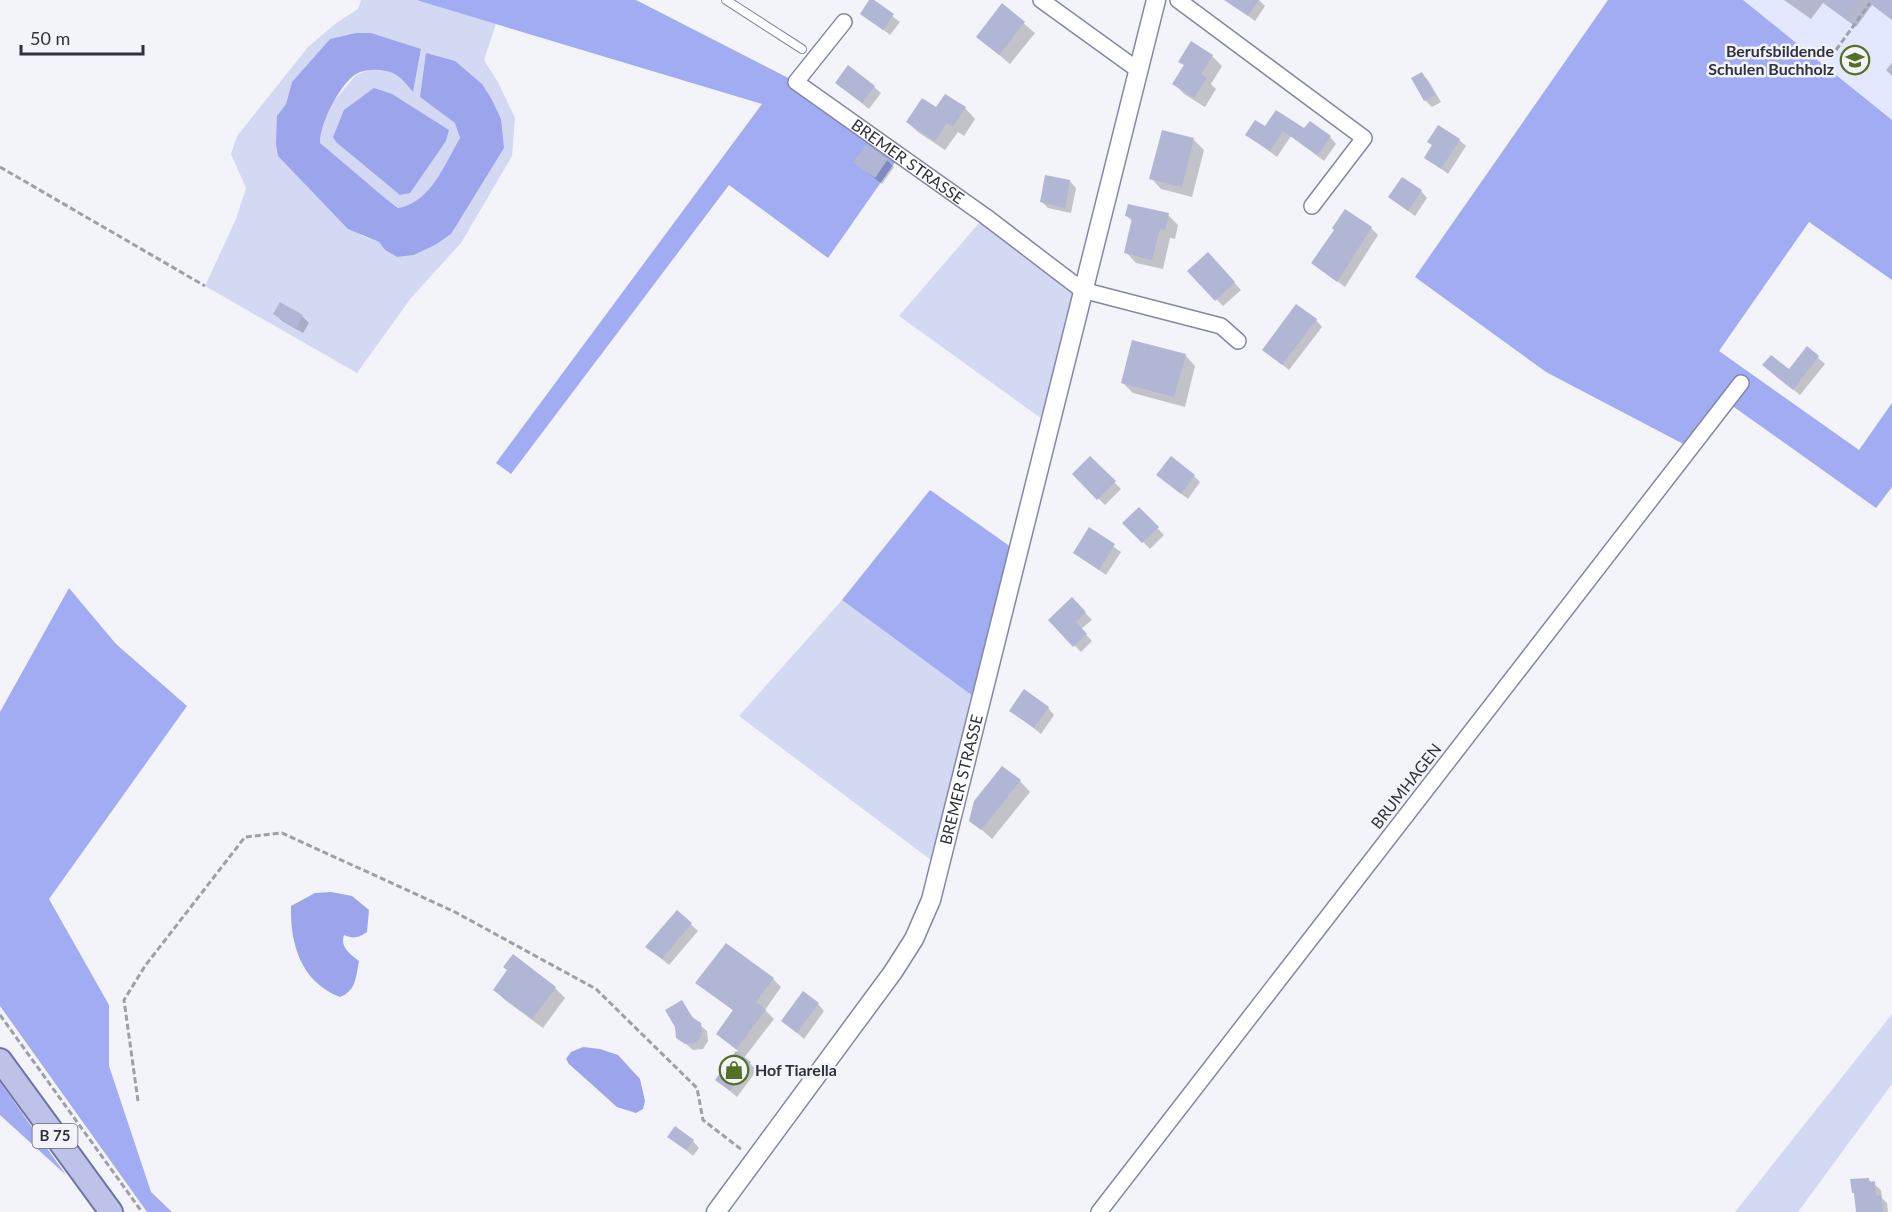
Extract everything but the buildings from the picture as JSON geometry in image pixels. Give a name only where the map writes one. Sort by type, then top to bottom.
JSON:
[{"type":"main road","name":"B 75","points":[[0,1060],[111,1212]]},
{"type":"street","points":[[1041,0],[1138,70]]},
{"type":"street","name":"BREMER STRASSE","points":[[716,1212],[893,972],[914,939],[931,900],[1156,0]]},
{"type":"street","points":[[1178,0],[1364,138],[1312,206]]},
{"type":"street","name":"BREMER STRASSE","points":[[844,22],[796,82],[976,209],[1082,290],[1221,326],[1238,341]]},
{"type":"street","name":"BRUMHAGEN","points":[[1099,1212],[1741,383]]},
{"type":"lane","points":[[726,0],[802,49]]},
{"type":"path","points":[[1836,50],[1870,3]]},
{"type":"path","points":[[0,167],[205,286]]},
{"type":"path","points":[[138,1101],[124,1000],[145,966],[245,837],[282,833],[455,912],[596,989],[697,1088],[703,1120],[754,1160]]},
{"type":"path","points":[[0,1015],[142,1212]]},
{"type":"shaded area","points":[[361,0],[416,0],[496,24],[484,60],[499,84],[515,118],[512,156],[461,243],[411,298],[357,373],[205,286],[236,219],[246,188],[231,154],[237,136],[308,47],[335,24],[358,9]],"holes":[[[330,39],[421,49],[413,91],[395,73],[372,69],[356,75],[333,102],[319,132],[320,143],[399,208],[410,205],[428,191],[443,170],[460,138],[456,123],[420,97],[504,148],[435,245],[414,255],[397,257],[385,250],[379,242],[362,236],[277,117],[286,104],[292,82]]]},
{"type":"shaded area","points":[[416,0],[636,0],[796,82],[900,155],[828,258],[729,185],[511,474],[496,463],[762,104]]},
{"type":"shaded area","points":[[1608,0],[1743,0],[1892,120],[1892,280],[1809,222],[1719,351],[1859,450],[1892,403],[1892,487],[1876,508],[1727,402],[1691,448],[1546,372],[1415,277]]},
{"type":"shaded area","name":"Berufsbildende Schulen Buchholz","points":[[1743,0],[1892,0],[1892,120]]},
{"type":"shaded area","points":[[356,33],[371,33],[421,49],[413,92],[393,73],[374,70],[356,74],[337,95],[323,126],[320,143],[398,208],[410,205],[428,190],[460,138],[455,123],[420,97],[426,53],[455,61],[482,84],[501,119],[504,148],[451,234],[414,255],[397,257],[385,250],[379,242],[348,229],[278,156],[277,116],[286,104],[292,82],[330,39]]},
{"type":"shaded area","points":[[374,88],[392,94],[449,130],[446,141],[410,193],[400,195],[336,142],[333,137],[344,110]]},
{"type":"shaded area","points":[[985,216],[1082,290],[1049,424],[899,316]]},
{"type":"shaded area","points":[[930,490],[1018,552],[981,702],[842,600]]},
{"type":"shaded area","points":[[69,588],[116,644],[187,706],[49,899],[109,1005],[109,1066],[151,1192],[172,1212],[147,1212],[0,1006],[0,712]]},
{"type":"shaded area","points":[[842,600],[981,702],[939,866],[739,716]]},
{"type":"shaded area","points":[[331,892],[352,896],[369,910],[367,932],[356,937],[344,935],[345,947],[359,961],[352,987],[340,997],[316,982],[307,972],[296,948],[291,920],[291,906],[315,893]]},
{"type":"shaded area","points":[[1892,1014],[1892,1084],[1798,1212],[1735,1212]]},
{"type":"shaded area","points":[[583,1047],[600,1049],[618,1055],[640,1079],[645,1101],[643,1109],[636,1113],[617,1107],[569,1064],[566,1059],[571,1052]]},
{"type":"shaded area","points":[[0,1082],[66,1175],[0,1115]]},
{"type":"place","name":"Berufsbildende Schulen Buchholz","points":[[1855,60]]},
{"type":"place","name":"Hof Tiarella","points":[[734,1070]]}]
